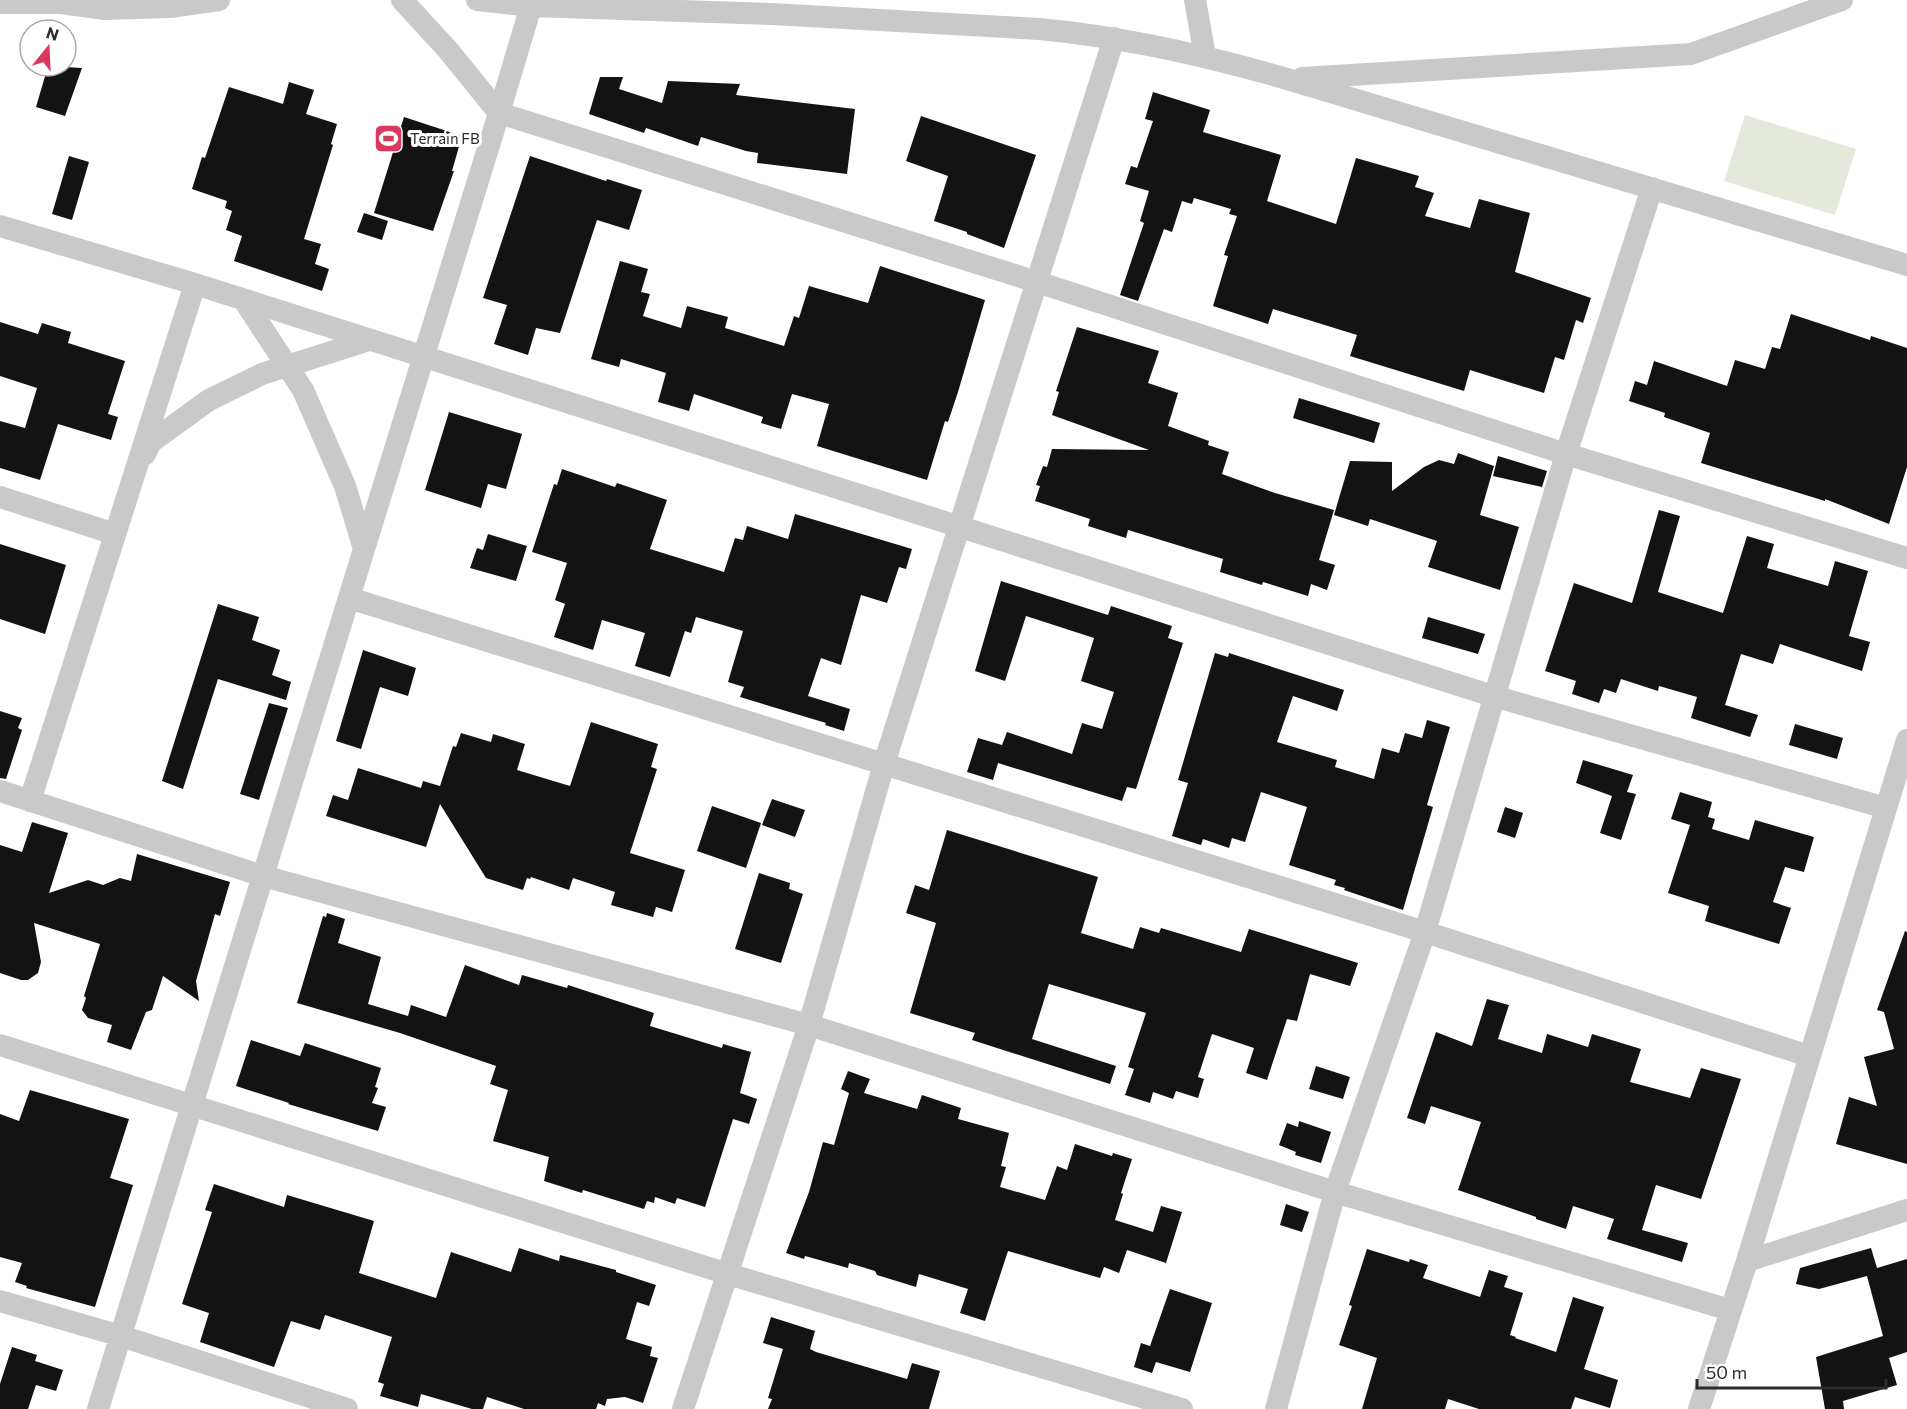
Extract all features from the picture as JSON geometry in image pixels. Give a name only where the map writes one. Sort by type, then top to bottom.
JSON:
[{"type":"street","points":[[0,3],[61,3],[105,9],[170,7],[219,0]]},
{"type":"street","points":[[402,0],[448,50],[499,113],[1037,282],[1566,454],[1907,558]]},
{"type":"street","points":[[477,0],[770,7],[1039,29],[1114,38],[1205,56],[1287,79],[1907,265]]},
{"type":"street","points":[[1195,0],[1205,56]]},
{"type":"street","points":[[1287,79],[1691,54],[1842,0]]},
{"type":"street","points":[[98,1409],[531,3]]},
{"type":"street","points":[[683,1409],[809,1025],[884,764],[1114,38]]},
{"type":"street","points":[[1276,1409],[1335,1192],[1425,932],[1566,454],[1652,188]]},
{"type":"street","points":[[0,226],[243,299],[1493,696],[1886,808]]},
{"type":"street","points":[[30,801],[195,284]]},
{"type":"street","points":[[243,299],[303,390],[345,486],[364,549]]},
{"type":"street","points":[[135,471],[151,442],[209,400],[262,374],[369,340]]},
{"type":"street","points":[[0,497],[115,534]]},
{"type":"street","points":[[349,598],[1425,932],[1809,1056]]},
{"type":"street","points":[[1699,1409],[1747,1261],[1907,740]]},
{"type":"street","points":[[0,791],[263,876],[809,1025],[1335,1192],[1730,1310]]},
{"type":"street","points":[[0,1045],[728,1274],[1182,1409]]},
{"type":"street","points":[[1747,1261],[1907,1210]]},
{"type":"street","points":[[0,1300],[121,1336],[347,1409]]},
{"type":"shaded area","points":[[1745,115],[1856,149],[1835,215],[1724,181]]},
{"type":"building","points":[[78,68],[82,68],[65,116],[36,107],[44,78],[78,78]]},
{"type":"building","points":[[600,77],[623,77],[619,89],[662,103],[668,81],[740,84],[736,95],[855,109],[847,174],[757,163],[758,153],[701,137],[698,146],[646,128],[644,133],[589,114]]},
{"type":"building","points":[[289,82],[314,90],[306,114],[337,124],[331,144],[333,145],[304,239],[321,244],[315,264],[329,269],[322,291],[234,261],[242,236],[226,230],[232,211],[225,208],[227,201],[192,189],[229,87],[283,104]]},
{"type":"building","points":[[1153,92],[1210,110],[1203,132],[1281,155],[1267,201],[1336,224],[1356,158],[1419,176],[1415,187],[1434,193],[1425,216],[1470,228],[1479,199],[1530,213],[1515,272],[1591,298],[1583,323],[1576,320],[1564,360],[1555,357],[1544,393],[1470,370],[1464,391],[1350,356],[1357,335],[1273,309],[1268,324],[1213,306],[1228,256],[1224,255],[1237,216],[1229,214],[1231,209],[1194,198],[1192,204],[1182,201],[1172,232],[1164,229],[1138,301],[1120,295],[1144,223],[1140,221],[1149,191],[1125,184],[1131,166],[1137,168],[1153,121],[1145,119]]},
{"type":"building","points":[[921,116],[1036,155],[1004,248],[934,221],[948,176],[906,161]]},
{"type":"building","points":[[404,117],[462,136],[452,171],[454,171],[433,231],[374,213]]},
{"type":"building","points":[[69,156],[89,162],[72,220],[52,214]]},
{"type":"building","points":[[530,156],[606,181],[607,179],[642,190],[629,230],[597,220],[560,333],[536,328],[528,355],[494,344],[507,305],[483,298]]},
{"type":"building","points":[[364,213],[388,221],[382,240],[357,232]]},
{"type":"building","points":[[620,261],[648,269],[641,292],[650,294],[643,316],[681,328],[687,306],[728,317],[725,328],[784,346],[794,316],[799,318],[809,286],[868,303],[880,266],[985,300],[958,392],[948,422],[945,421],[927,480],[817,446],[829,404],[792,394],[781,429],[761,423],[763,417],[694,394],[689,411],[658,402],[666,373],[621,359],[619,367],[591,359]]},
{"type":"building","points":[[1791,314],[1870,340],[1871,336],[1907,348],[1907,467],[1889,524],[1825,499],[1825,501],[1701,463],[1710,433],[1664,417],[1665,413],[1629,401],[1635,381],[1647,385],[1654,361],[1727,386],[1735,360],[1765,369],[1772,347],[1780,349]]},
{"type":"building","points":[[0,322],[38,334],[42,323],[71,332],[68,343],[125,361],[108,414],[118,417],[111,440],[58,424],[40,480],[0,468],[0,421],[25,428],[37,388],[0,376]]},
{"type":"building","points":[[1077,327],[1159,351],[1148,383],[1178,393],[1168,426],[1209,441],[1208,445],[1229,452],[1222,474],[1275,493],[1334,510],[1319,560],[1335,565],[1327,590],[1311,584],[1308,596],[1263,582],[1262,585],[1220,572],[1223,559],[1128,530],[1126,538],[1088,526],[1090,519],[1035,501],[1040,486],[1036,485],[1043,466],[1047,467],[1052,449],[1149,450],[1052,415],[1059,392],[1056,391]]},
{"type":"building","points":[[1299,398],[1380,423],[1374,443],[1293,418]]},
{"type":"building","points":[[449,412],[522,434],[506,489],[488,484],[481,508],[425,490]]},
{"type":"building","points":[[1458,453],[1494,466],[1480,515],[1519,527],[1500,590],[1428,567],[1437,541],[1370,519],[1368,526],[1334,515],[1350,461],[1392,462],[1392,491],[1424,467],[1439,460],[1454,464]]},
{"type":"building","points":[[1498,456],[1547,471],[1542,487],[1493,476]]},
{"type":"building","points":[[562,469],[615,487],[617,483],[667,500],[650,549],[724,572],[735,538],[743,540],[747,526],[788,539],[795,514],[912,549],[906,569],[899,567],[887,603],[861,595],[841,665],[821,658],[808,696],[850,709],[844,731],[825,725],[826,723],[740,697],[744,687],[728,682],[743,631],[696,617],[691,633],[685,631],[670,677],[635,666],[645,633],[602,620],[593,650],[554,637],[565,604],[555,600],[567,563],[532,552],[554,484],[557,485]]},
{"type":"building","points":[[1659,510],[1680,516],[1658,592],[1723,613],[1747,536],[1774,544],[1767,568],[1828,586],[1835,561],[1868,571],[1849,636],[1870,642],[1862,671],[1780,644],[1773,664],[1741,654],[1725,705],[1758,715],[1750,737],[1691,718],[1697,697],[1659,686],[1658,691],[1621,679],[1616,693],[1604,689],[1599,703],[1572,694],[1576,681],[1545,671],[1574,583],[1632,603]]},
{"type":"building","points":[[488,534],[527,546],[516,581],[470,568],[477,548],[483,550]]},
{"type":"building","points":[[0,544],[66,565],[45,634],[0,619]]},
{"type":"building","points":[[1001,581],[1108,615],[1111,606],[1172,626],[1168,638],[1183,643],[1136,789],[1127,787],[1122,801],[998,763],[993,780],[967,772],[978,738],[1002,745],[1007,732],[1072,754],[1082,723],[1102,729],[1114,692],[1081,681],[1094,638],[1026,616],[1005,681],[975,671]]},
{"type":"building","points":[[218,604],[259,617],[252,640],[280,650],[272,675],[291,682],[286,700],[218,679],[183,789],[162,781]]},
{"type":"building","points":[[1428,617],[1485,634],[1478,654],[1422,638]]},
{"type":"building","points":[[363,650],[416,668],[408,696],[380,687],[361,749],[336,741]]},
{"type":"building","points":[[1215,653],[1228,657],[1229,653],[1344,690],[1337,711],[1293,696],[1277,742],[1337,760],[1335,767],[1374,779],[1382,748],[1399,753],[1405,733],[1422,738],[1427,720],[1450,727],[1427,805],[1433,807],[1403,910],[1344,890],[1345,888],[1334,885],[1336,880],[1289,865],[1307,807],[1261,792],[1245,842],[1232,838],[1229,848],[1203,839],[1201,845],[1172,836],[1188,783],[1178,780]]},
{"type":"building","points":[[269,703],[288,708],[259,800],[240,794]]},
{"type":"building","points":[[0,711],[22,718],[18,728],[22,730],[6,779],[0,778]]},
{"type":"building","points":[[591,722],[658,744],[651,767],[657,769],[630,853],[685,870],[672,912],[656,907],[653,917],[611,905],[615,892],[573,878],[569,890],[531,877],[527,878],[523,890],[486,878],[440,804],[426,847],[326,816],[333,795],[348,800],[358,768],[421,788],[423,781],[440,786],[453,746],[456,747],[461,733],[491,742],[493,734],[525,744],[517,770],[570,786]]},
{"type":"building","points":[[1795,724],[1843,738],[1837,759],[1789,745]]},
{"type":"building","points":[[1583,760],[1633,775],[1627,792],[1636,794],[1621,840],[1600,833],[1612,796],[1576,783]]},
{"type":"building","points":[[1680,792],[1712,802],[1708,817],[1715,819],[1712,829],[1749,840],[1755,820],[1814,837],[1804,872],[1785,867],[1773,902],[1791,908],[1779,944],[1705,921],[1709,906],[1668,893],[1690,825],[1671,819]]},
{"type":"building","points":[[772,799],[805,810],[795,837],[762,825]]},
{"type":"building","points":[[712,806],[761,823],[746,868],[697,851]]},
{"type":"building","points":[[1505,807],[1523,813],[1515,838],[1497,832]]},
{"type":"building","points":[[32,822],[68,833],[49,893],[88,880],[103,885],[120,878],[131,881],[137,854],[230,882],[220,916],[215,914],[196,981],[199,1001],[163,976],[152,1010],[146,1012],[131,1050],[107,1042],[112,1025],[88,1018],[82,1010],[100,944],[34,923],[41,962],[38,973],[28,980],[21,980],[0,973],[0,845],[22,852]]},
{"type":"building","points":[[947,830],[1098,877],[1081,933],[1133,949],[1140,927],[1159,933],[1161,928],[1241,952],[1249,929],[1358,963],[1350,986],[1310,974],[1297,1021],[1287,1019],[1267,1080],[1246,1073],[1254,1048],[1212,1034],[1198,1077],[1204,1079],[1198,1098],[1176,1091],[1173,1099],[1153,1092],[1150,1103],[1125,1095],[1134,1069],[1128,1067],[1146,1013],[1049,984],[1032,1039],[1116,1066],[1110,1084],[972,1040],[975,1033],[910,1013],[936,923],[906,913],[915,885],[929,890]]},
{"type":"building","points":[[759,873],[790,883],[789,889],[803,894],[781,963],[735,949]]},
{"type":"building","points":[[327,913],[345,919],[338,943],[381,957],[368,1004],[408,1016],[411,1005],[446,1017],[465,965],[519,985],[522,975],[567,988],[568,985],[654,1013],[650,1026],[722,1048],[723,1044],[751,1052],[740,1093],[757,1099],[749,1124],[733,1119],[705,1207],[677,1198],[675,1204],[655,1197],[654,1203],[647,1201],[644,1209],[583,1190],[582,1193],[544,1181],[549,1157],[493,1141],[508,1090],[490,1084],[496,1066],[400,1033],[297,1003],[323,916],[326,917]]},
{"type":"building","points":[[1905,931],[1907,932],[1907,1164],[1836,1144],[1849,1097],[1877,1106],[1864,1057],[1894,1049],[1884,1012],[1877,1010]]},
{"type":"building","points":[[1487,999],[1509,1005],[1498,1039],[1542,1053],[1547,1034],[1588,1047],[1592,1034],[1641,1049],[1630,1082],[1690,1098],[1701,1068],[1741,1079],[1701,1199],[1656,1185],[1642,1230],[1688,1243],[1682,1262],[1607,1239],[1614,1219],[1573,1206],[1566,1229],[1458,1190],[1481,1122],[1431,1106],[1425,1124],[1407,1118],[1436,1032],[1472,1046]]},
{"type":"building","points":[[251,1040],[300,1056],[305,1043],[381,1068],[375,1087],[378,1088],[372,1103],[386,1107],[378,1131],[236,1086]]},
{"type":"building","points":[[1316,1066],[1350,1077],[1343,1099],[1309,1089]]},
{"type":"building","points":[[848,1071],[870,1079],[864,1093],[917,1109],[922,1095],[961,1108],[958,1119],[1009,1133],[1001,1166],[1006,1167],[1000,1187],[1045,1200],[1057,1166],[1067,1170],[1075,1144],[1112,1156],[1113,1153],[1132,1159],[1115,1220],[1153,1232],[1161,1206],[1182,1212],[1166,1263],[1127,1250],[1119,1273],[1104,1267],[1100,1278],[1008,1251],[985,1321],[960,1313],[968,1289],[919,1274],[916,1287],[877,1275],[875,1271],[849,1263],[848,1268],[786,1253],[809,1192],[823,1142],[834,1145],[849,1093],[841,1089]]},
{"type":"building","points":[[30,1090],[129,1119],[110,1178],[133,1185],[95,1307],[26,1288],[27,1286],[15,1282],[22,1263],[0,1257],[0,1114],[19,1121]]},
{"type":"building","points":[[1299,1121],[1331,1132],[1321,1163],[1295,1155],[1296,1152],[1279,1145],[1287,1123],[1298,1127]]},
{"type":"building","points":[[214,1184],[284,1207],[287,1195],[374,1221],[359,1273],[436,1298],[451,1252],[511,1272],[519,1248],[559,1261],[560,1255],[616,1270],[616,1272],[656,1285],[649,1306],[637,1302],[626,1339],[652,1347],[650,1356],[658,1358],[643,1403],[625,1397],[607,1399],[605,1406],[598,1403],[596,1409],[524,1409],[487,1397],[483,1409],[472,1409],[421,1394],[418,1407],[380,1396],[384,1384],[378,1382],[392,1337],[325,1315],[320,1330],[291,1321],[274,1367],[200,1342],[209,1313],[182,1304],[212,1212],[205,1210]]},
{"type":"building","points":[[1286,1204],[1309,1212],[1302,1232],[1280,1225]]},
{"type":"building","points":[[1871,1248],[1877,1268],[1907,1259],[1907,1352],[1889,1358],[1897,1385],[1843,1401],[1844,1409],[1825,1409],[1816,1357],[1883,1336],[1867,1276],[1819,1289],[1796,1284],[1800,1268]]},
{"type":"building","points":[[1367,1249],[1409,1262],[1410,1259],[1428,1265],[1423,1278],[1480,1297],[1489,1270],[1508,1276],[1504,1287],[1523,1293],[1510,1335],[1556,1352],[1573,1297],[1604,1307],[1584,1369],[1618,1380],[1610,1408],[1575,1397],[1571,1409],[1479,1409],[1448,1399],[1445,1409],[1362,1409],[1377,1358],[1339,1345]]},
{"type":"building","points":[[1170,1289],[1212,1303],[1190,1372],[1156,1362],[1152,1373],[1134,1367],[1141,1343],[1150,1346]]},
{"type":"building","points":[[771,1317],[815,1331],[810,1349],[816,1352],[907,1379],[912,1363],[940,1371],[929,1409],[768,1409],[772,1399],[768,1398],[783,1349],[763,1343]]},
{"type":"building","points":[[12,1347],[37,1355],[35,1361],[63,1370],[56,1391],[36,1385],[28,1409],[0,1409],[0,1384]]},
{"type":"place","name":"Terrain FB","points":[[389,138]]}]
